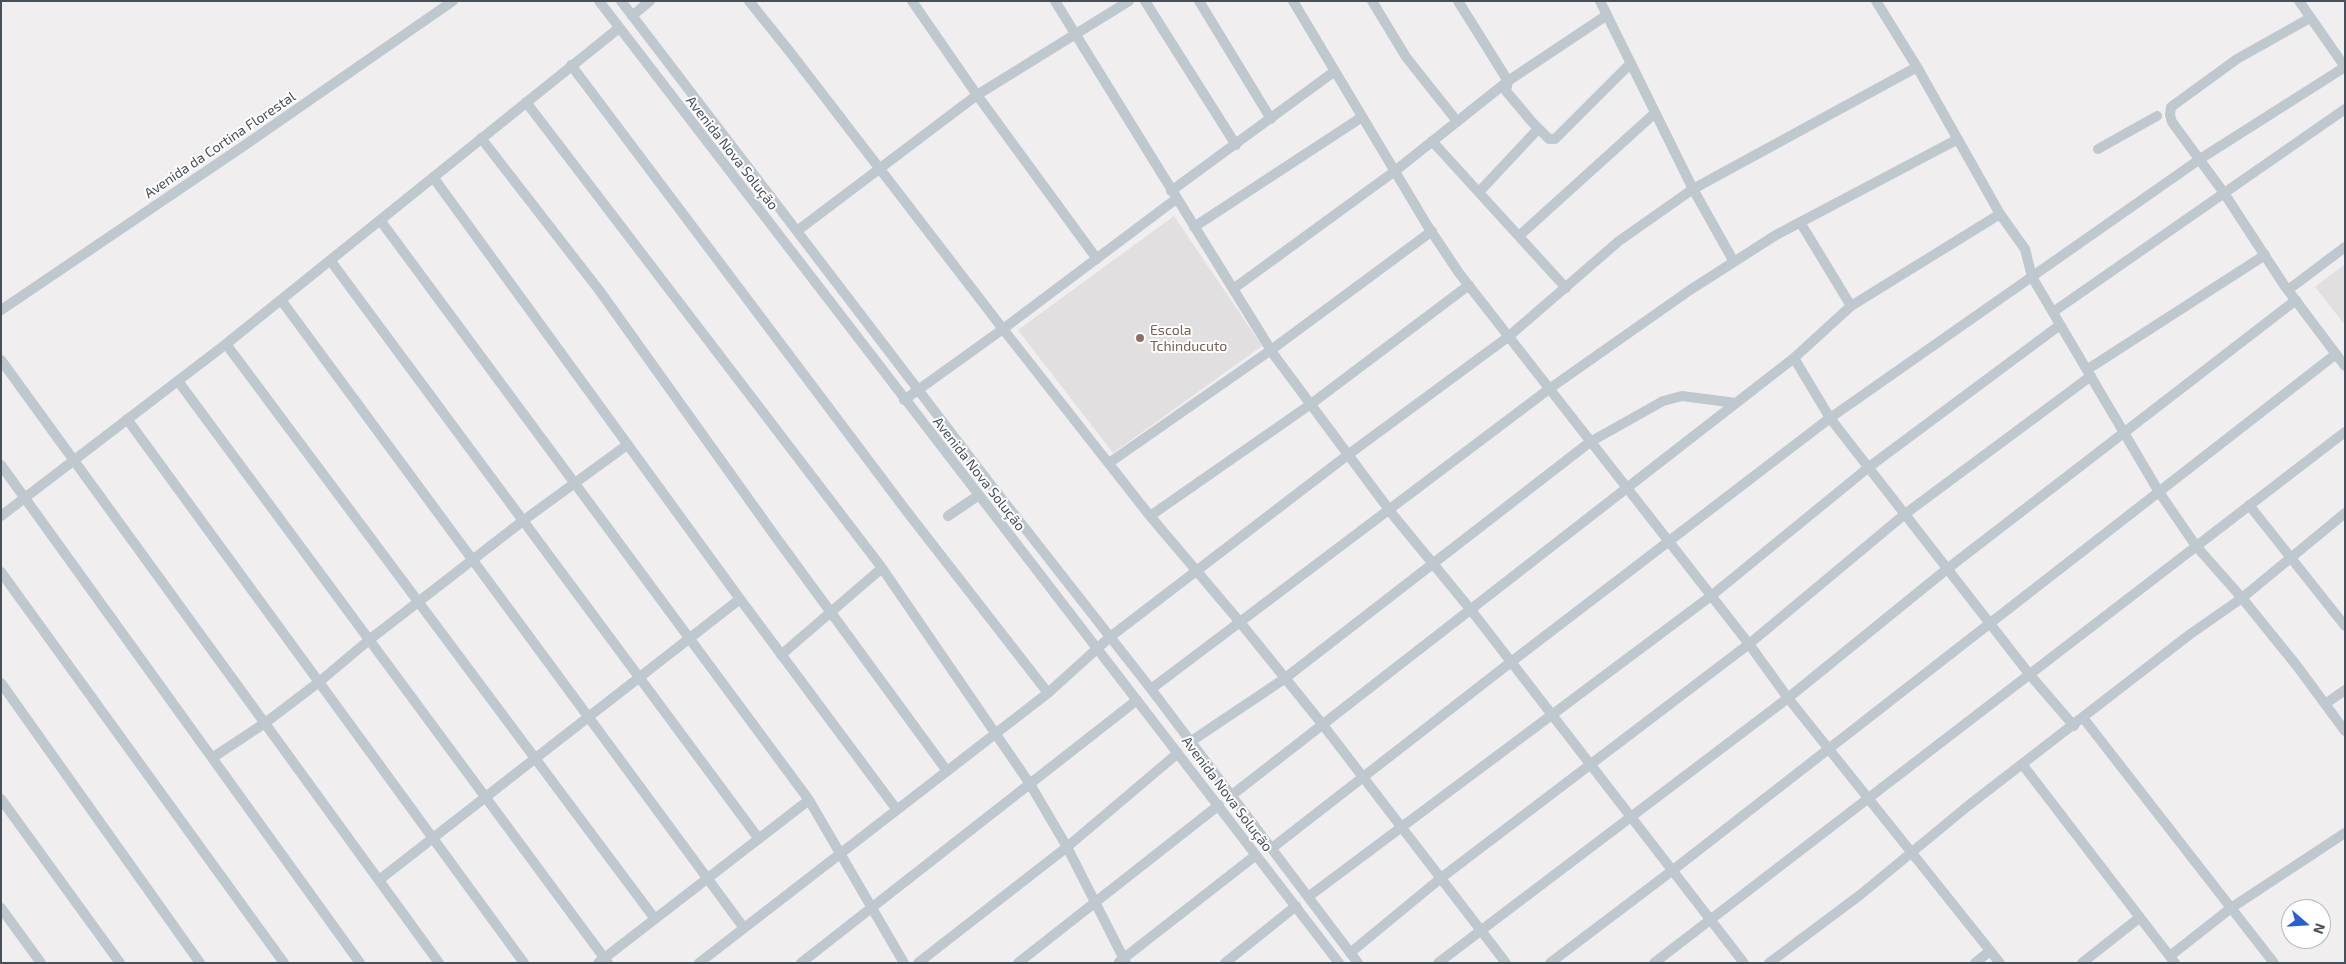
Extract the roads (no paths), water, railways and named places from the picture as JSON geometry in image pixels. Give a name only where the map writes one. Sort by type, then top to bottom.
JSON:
[{"type":"street","name":"Avenida da Cortina Florestal","points":[[1,310],[453,1]]},
{"type":"street","name":"Avenida Nova Solução","points":[[599,1],[1338,962]]},
{"type":"street","name":"Avenida Nova Solução","points":[[621,1],[918,389],[1151,689],[1358,963]]},
{"type":"street","points":[[632,16],[650,1]]},
{"type":"street","points":[[748,1],[1150,516],[1240,621],[1284,679],[1323,725],[1506,963]]},
{"type":"street","points":[[912,1],[977,95],[1097,259]]},
{"type":"street","points":[[1055,1],[1271,350],[1388,508],[1471,610],[1744,963]]},
{"type":"street","points":[[797,231],[977,95],[1129,1]]},
{"type":"street","points":[[1146,1],[1236,145]]},
{"type":"street","points":[[1199,1],[1271,119]]},
{"type":"street","points":[[1293,1],[1432,231],[1469,285],[1626,489],[1749,644],[1788,698],[2000,963]]},
{"type":"street","points":[[1372,1],[1406,57],[1456,120]]},
{"type":"street","points":[[1458,1],[1508,82],[1506,91],[1538,129],[1549,139],[1555,139],[1631,63]]},
{"type":"street","points":[[1600,1],[1693,190],[1734,262]]},
{"type":"street","points":[[1876,1],[1917,67],[2000,214],[2025,249],[2032,277],[2159,492],[2196,546],[2242,598],[2345,731]]},
{"type":"street","points":[[1272,848],[1830,418],[2200,159],[2345,67],[2299,1]]},
{"type":"street","points":[[1233,289],[1395,171],[1456,120],[1607,14]]},
{"type":"street","points":[[2310,18],[2237,60],[2172,107],[2170,115],[2172,122],[2224,193],[2288,290],[2345,366]]},
{"type":"street","points":[[1,516],[226,344],[619,28]]},
{"type":"street","points":[[571,66],[908,513],[1048,693]]},
{"type":"street","points":[[699,963],[1048,693],[1110,637],[1198,572],[1349,454],[1508,337],[1619,242],[1693,190],[1917,67]]},
{"type":"street","points":[[904,400],[1003,330],[1097,259],[1236,145],[1335,71]]},
{"type":"street","points":[[526,102],[882,568],[1030,784],[1067,847],[1122,961],[1256,855]]},
{"type":"street","points":[[2053,312],[2345,109]]},
{"type":"street","points":[[1519,236],[1655,113]]},
{"type":"street","points":[[1194,227],[1362,116]]},
{"type":"street","points":[[2098,149],[2157,116]]},
{"type":"street","points":[[1479,192],[1538,129]]},
{"type":"street","points":[[481,138],[599,290],[947,771]]},
{"type":"street","points":[[1151,689],[1388,508],[1549,389],[1690,290],[1800,222],[1958,139]]},
{"type":"street","points":[[1432,141],[1566,288]]},
{"type":"street","points":[[433,177],[627,445],[897,810]]},
{"type":"street","points":[[1232,795],[1794,358],[1851,306],[2000,214]]},
{"type":"street","points":[[380,220],[809,800],[839,855],[904,963]]},
{"type":"street","points":[[1800,222],[1851,306]]},
{"type":"street","points":[[1109,463],[1271,350],[1432,231]]},
{"type":"street","points":[[2288,290],[2345,247]]},
{"type":"street","points":[[1350,952],[1441,878],[1749,644],[1905,514],[2090,373],[2265,255]]},
{"type":"street","points":[[330,260],[759,839]]},
{"type":"street","points":[[1150,516],[1310,404],[1469,285]]},
{"type":"street","points":[[281,300],[744,928]]},
{"type":"street","points":[[1438,963],[1788,698],[1947,569],[2296,300]]},
{"type":"street","points":[[1308,897],[1550,714],[1711,596],[1869,467],[2060,325]]},
{"type":"street","points":[[226,344],[655,919]]},
{"type":"street","points":[[1550,963],[1673,870],[2336,354]]},
{"type":"street","points":[[1794,358],[1830,418],[2030,675],[2074,726]]},
{"type":"street","points":[[1,360],[438,963]]},
{"type":"street","points":[[178,381],[485,796],[603,961],[809,800]]},
{"type":"street","points":[[1190,742],[1284,679],[1590,442],[1663,401],[1682,396],[1736,403]]},
{"type":"street","points":[[128,419],[524,963]]},
{"type":"street","points":[[1654,963],[2345,432]]},
{"type":"street","points":[[212,758],[265,723],[524,520],[627,445]]},
{"type":"street","points":[[1,465],[360,963]]},
{"type":"street","points":[[948,516],[979,495]]},
{"type":"street","points":[[2249,505],[2345,626]]},
{"type":"street","points":[[1769,963],[1860,894],[2022,764],[2084,719],[2189,636],[2242,598],[2290,556],[2345,513]]},
{"type":"street","points":[[781,655],[882,568]]},
{"type":"street","points":[[1,572],[284,963]]},
{"type":"street","points":[[379,880],[485,796],[536,760],[740,599]]},
{"type":"street","points":[[1,682],[200,963]]},
{"type":"street","points":[[2325,704],[2345,690]]},
{"type":"street","points":[[801,963],[1136,700]]},
{"type":"street","points":[[2084,719],[2274,963]]},
{"type":"street","points":[[918,963],[1067,847],[1178,753]]},
{"type":"street","points":[[2022,764],[2172,960],[2230,908],[2345,833]]},
{"type":"street","points":[[1,799],[120,963]]},
{"type":"street","points":[[1018,963],[1219,805]]},
{"type":"street","points":[[1225,963],[1296,906]]},
{"type":"street","points":[[1,908],[41,963]]},
{"type":"street","points":[[2082,963],[2139,918]]},
{"type":"street","points":[[1975,963],[1990,951]]},
{"type":"place","name":"Escola Tchinducuto","points":[[1140,338]]}]
